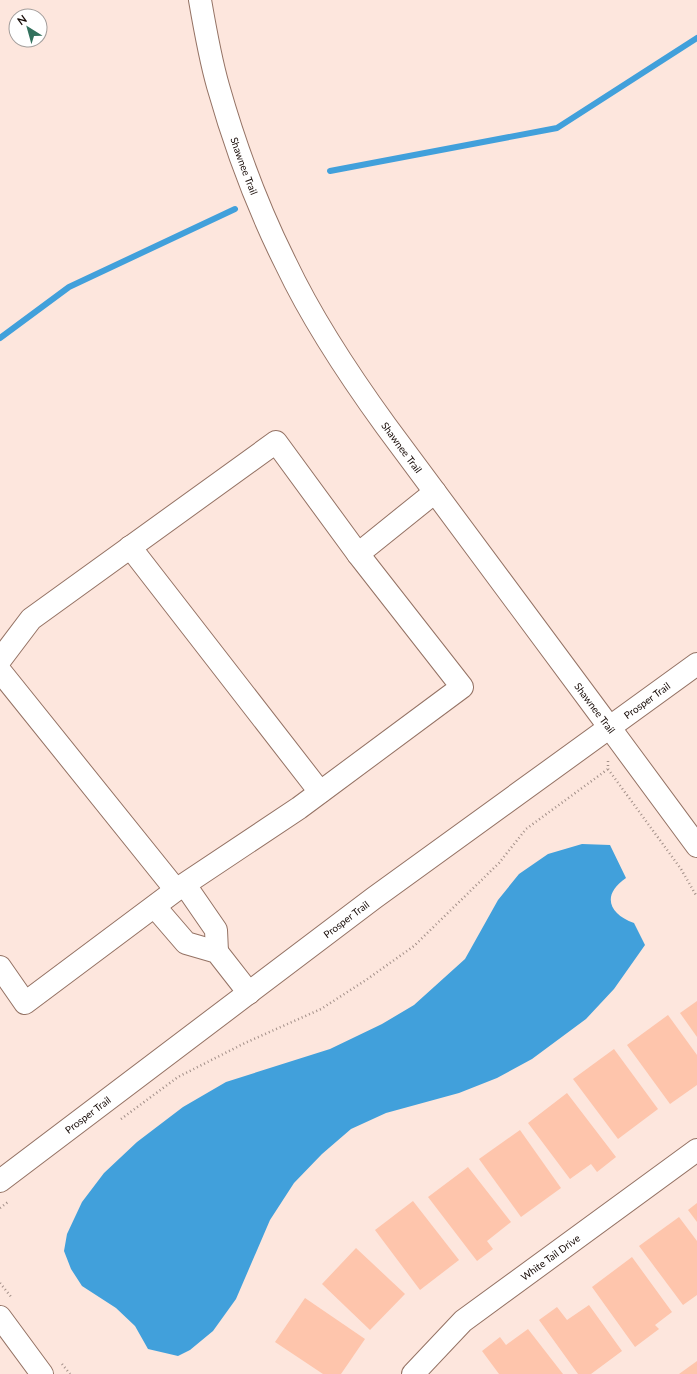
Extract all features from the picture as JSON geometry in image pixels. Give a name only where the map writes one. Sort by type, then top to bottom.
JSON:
[{"type":"street","name":"Shawnee Trail","points":[[200,0],[211,59],[230,123],[263,213],[286,265],[308,307],[358,387],[697,846]]},
{"type":"street","points":[[0,660],[31,619],[276,442],[358,554],[462,687],[320,792],[154,907],[25,1003],[0,966]]},
{"type":"street","points":[[358,554],[435,492]]},
{"type":"street","points":[[130,547],[320,792]]},
{"type":"street","name":"Prosper Trail","points":[[0,1181],[374,898],[697,664]]},
{"type":"street","points":[[0,671],[216,930],[217,952],[249,993]]},
{"type":"street","points":[[154,907],[186,943],[217,952]]},
{"type":"street","name":"White Tail Drive","points":[[413,1374],[462,1321],[697,1150]]},
{"type":"street","points":[[0,1317],[42,1374]]},
{"type":"path","points":[[610,728],[608,769],[681,870],[697,896]]},
{"type":"path","points":[[114,1124],[178,1077],[245,1043],[321,1009],[366,980],[414,946],[499,862],[526,829],[608,769]]},
{"type":"path","points":[[0,1208],[13,1198]]},
{"type":"water","points":[[582,844],[610,845],[626,878],[618,884],[613,891],[611,904],[619,915],[634,923],[645,945],[614,989],[586,1019],[532,1059],[497,1078],[459,1093],[386,1113],[351,1129],[322,1154],[294,1183],[270,1220],[236,1299],[213,1331],[190,1350],[178,1356],[148,1349],[135,1326],[116,1308],[82,1286],[71,1269],[64,1251],[67,1234],[82,1202],[104,1173],[137,1142],[183,1107],[226,1082],[330,1049],[382,1024],[414,1005],[465,959],[498,900],[519,874],[548,854]]},
{"type":"building","points":[[697,1001],[697,1037],[680,1013]]},
{"type":"building","points":[[668,1015],[697,1055],[697,1085],[670,1104],[627,1045]]},
{"type":"building","points":[[614,1049],[658,1109],[618,1139],[573,1079]]},
{"type":"building","points":[[567,1093],[616,1157],[597,1172],[591,1164],[570,1179],[528,1123]]},
{"type":"building","points":[[520,1130],[561,1188],[521,1217],[479,1159]]},
{"type":"building","points":[[468,1167],[511,1222],[487,1241],[493,1249],[477,1261],[428,1197]]},
{"type":"building","points":[[413,1201],[459,1260],[420,1290],[375,1230]]},
{"type":"building","points":[[697,1203],[697,1222],[688,1210]]},
{"type":"building","points":[[679,1217],[697,1241],[697,1295],[683,1305],[639,1246]]},
{"type":"building","points":[[356,1248],[405,1294],[370,1330],[322,1284]]},
{"type":"building","points":[[632,1257],[672,1312],[655,1325],[659,1329],[635,1347],[592,1287]]},
{"type":"building","points":[[305,1298],[365,1339],[341,1374],[323,1374],[275,1342]]},
{"type":"building","points":[[589,1305],[622,1351],[591,1374],[578,1374],[539,1320],[557,1307],[567,1320]]},
{"type":"building","points":[[528,1329],[563,1374],[499,1374],[482,1351],[500,1337],[506,1345]]},
{"type":"building","points":[[697,1361],[697,1374],[679,1374]]},
{"type":"waterway","points":[[330,171],[557,128],[697,38]]},
{"type":"waterway","points":[[0,338],[69,287],[235,209]]}]
